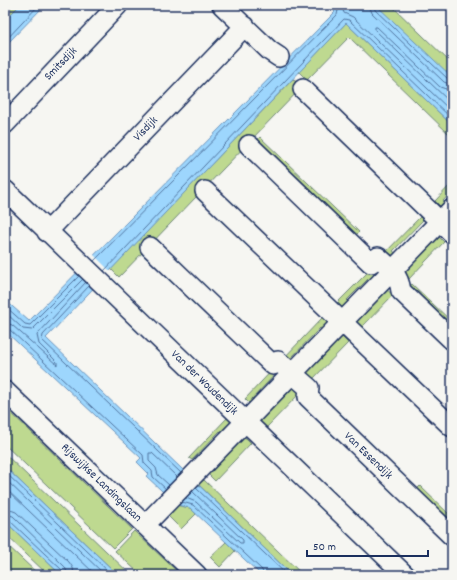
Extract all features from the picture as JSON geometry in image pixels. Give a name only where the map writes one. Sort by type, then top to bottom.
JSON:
[{"type":"street","name":"Smitsdijk","points":[[5,124],[118,5]]},
{"type":"street","points":[[222,5],[270,51],[279,57]]},
{"type":"street","name":"Visdijk","points":[[48,232],[245,26]]},
{"type":"street","points":[[145,525],[392,269],[448,221],[303,89]]},
{"type":"street","points":[[249,145],[371,263],[378,257],[392,269],[400,281],[401,291],[452,340]]},
{"type":"street","name":"Van der Woudendijk","points":[[5,190],[107,290],[405,575]]},
{"type":"street","points":[[205,191],[452,427]]},
{"type":"street","name":"Van Essendijk","points":[[150,247],[204,301],[273,365],[278,361],[309,388],[308,397],[452,536]]},
{"type":"street","name":"Rijswijkse Landingslaan","points":[[5,391],[197,575]]},
{"type":"green space","points":[[5,5],[20,5],[5,20]]},
{"type":"green space","points":[[374,5],[391,5],[452,64],[452,79]]},
{"type":"green space","points":[[346,23],[452,125],[452,137],[349,37],[307,80],[299,72]]},
{"type":"green space","points":[[293,79],[302,87],[119,277],[111,269]]},
{"type":"green space","points":[[260,137],[359,232],[351,240],[252,145]]},
{"type":"green space","points":[[452,183],[452,191],[443,201],[447,204],[443,209],[435,201]]},
{"type":"green space","points":[[420,217],[423,220],[393,251],[398,255],[389,264],[381,257]]},
{"type":"green space","points":[[437,235],[444,242],[408,280],[400,273]]},
{"type":"green space","points":[[378,262],[384,269],[371,282],[368,279],[347,300],[351,304],[345,310],[337,303]]},
{"type":"green space","points":[[412,284],[452,322],[452,337],[405,291]]},
{"type":"green space","points":[[385,288],[393,295],[362,327],[354,320]]},
{"type":"green space","points":[[322,318],[329,325],[324,331],[320,328],[291,358],[294,361],[282,360]]},
{"type":"green space","points":[[341,336],[348,343],[310,382],[302,375]]},
{"type":"green space","points":[[278,364],[280,369],[252,399],[255,403],[252,406],[245,399]]},
{"type":"green space","points":[[294,384],[302,391],[265,429],[258,421]]},
{"type":"green space","points":[[5,407],[132,529],[113,548],[5,445]]},
{"type":"green space","points":[[227,418],[234,425],[225,436],[220,431],[192,460],[189,458]]},
{"type":"green space","points":[[243,438],[246,438],[251,443],[215,481],[208,474]]},
{"type":"green space","points":[[5,454],[131,575],[118,575],[5,467]]},
{"type":"green space","points":[[204,480],[303,575],[292,575],[198,484]]},
{"type":"green space","points":[[420,486],[452,517],[452,533],[412,494]]},
{"type":"green space","points":[[176,505],[190,508],[196,514],[181,529],[167,515]]},
{"type":"green space","points":[[5,521],[61,575],[48,575],[5,534]]},
{"type":"green space","points":[[134,531],[181,575],[141,575],[115,551]]},
{"type":"green space","points":[[226,542],[235,551],[220,567],[210,557]]},
{"type":"green space","points":[[5,543],[39,575],[5,575]]},
{"type":"water","points":[[20,5],[45,5],[5,46],[5,20]]},
{"type":"water","points":[[328,5],[376,5],[452,77],[452,125],[346,23],[46,338],[292,575],[261,575],[190,508],[177,505],[146,476],[149,474],[137,462],[141,458],[5,331],[5,300],[29,321],[335,12]]},
{"type":"water","points":[[5,467],[118,575],[61,575],[5,521]]},
{"type":"pier","points":[[93,254],[111,272],[94,290],[75,272]]}]
